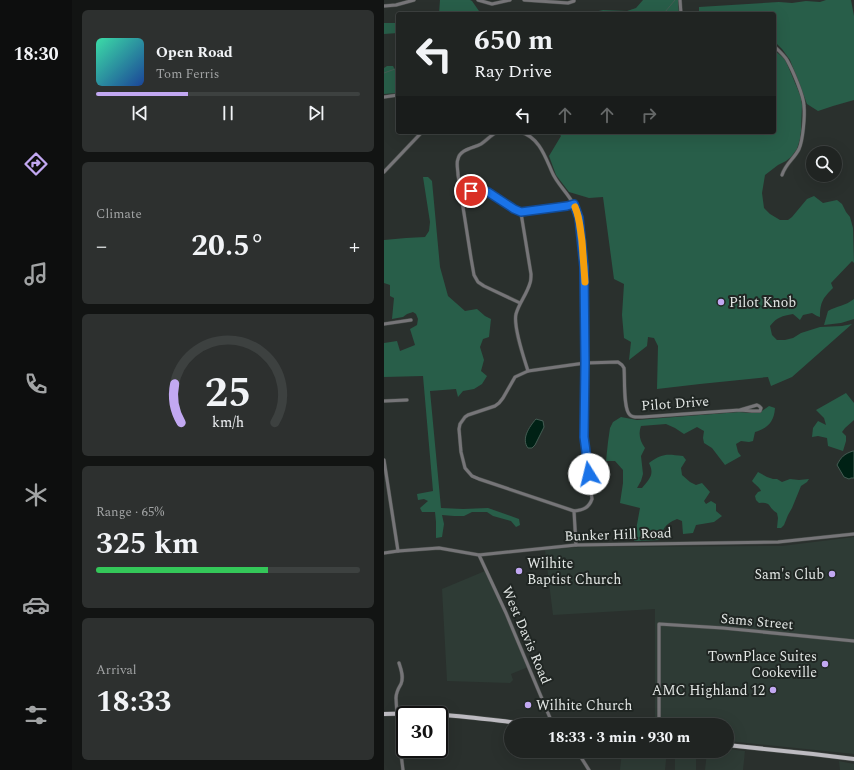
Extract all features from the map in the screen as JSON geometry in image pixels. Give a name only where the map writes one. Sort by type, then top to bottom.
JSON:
[{"type":"main road","points":[[384,714],[396,713]]},
{"type":"main road","points":[[448,715],[504,721]]},
{"type":"main road","points":[[734,745],[854,759]]},
{"type":"street","points":[[384,6],[396,5],[414,0]]},
{"type":"street","points":[[478,0],[492,4],[510,0]]},
{"type":"street","points":[[524,0],[568,4],[574,1]]},
{"type":"street","points":[[680,0],[681,12]]},
{"type":"street","points":[[776,48],[786,58],[800,90],[804,106],[801,142],[798,150],[785,168],[782,175]]},
{"type":"street","points":[[384,97],[396,95]]},
{"type":"street","points":[[384,172],[420,134]]},
{"type":"street","points":[[494,134],[480,145],[463,151],[458,157],[458,175],[474,275],[478,282],[484,286],[520,303]]},
{"type":"street","points":[[525,134],[530,136],[538,143],[557,180],[574,204],[579,218],[584,267],[584,437],[592,499],[591,504],[587,508],[574,511],[576,544]]},
{"type":"street","points":[[461,192],[482,190],[488,192],[521,212],[574,204]]},
{"type":"street","points":[[521,212],[531,274],[530,283],[520,303],[515,322],[528,371]]},
{"type":"street","points":[[384,324],[410,320]]},
{"type":"street","name":"Pilot Drive","points":[[574,511],[479,480],[472,476],[465,468],[459,439],[459,429],[462,420],[468,415],[495,406],[503,398],[515,378],[528,371],[585,363],[618,362],[622,364],[624,368],[625,404],[630,416],[642,417],[740,410],[760,411],[761,408],[757,405],[740,410]]},
{"type":"street","points":[[384,401],[407,400]]},
{"type":"street","points":[[384,460],[398,551]]},
{"type":"street","name":"Bunker Hill Road","points":[[384,553],[439,548],[478,555],[576,544],[778,542],[854,534]]},
{"type":"street","name":"West Davis Road","points":[[478,555],[506,613],[550,718]]},
{"type":"street","name":"Sams Street","points":[[659,718],[659,624],[723,628],[854,641]]},
{"type":"street","points":[[397,706],[396,696],[402,676],[402,670],[399,663]]},
{"type":"street","points":[[402,758],[403,770]]},
{"type":"street","points":[[581,758],[589,770]]},
{"type":"shaded area","points":[[440,0],[470,0],[481,12],[439,12]]},
{"type":"shaded area","points":[[643,0],[678,0],[679,12],[594,12],[603,10],[627,11],[636,8]]},
{"type":"shaded area","points":[[826,0],[851,0],[854,16],[854,100],[818,111],[807,104],[790,60],[776,43],[776,12],[699,12],[699,7],[779,2],[820,2]]},
{"type":"shaded area","points":[[384,23],[396,23],[396,33],[384,34]]},
{"type":"shaded area","points":[[776,52],[785,59],[801,97],[801,131],[797,149],[791,157],[765,175],[762,193],[764,208],[780,220],[788,220],[807,199],[814,196],[823,203],[837,200],[842,204],[850,217],[853,228],[854,263],[852,261],[831,283],[833,288],[823,301],[820,317],[812,313],[803,315],[800,320],[793,314],[783,316],[777,319],[770,326],[772,335],[777,340],[785,340],[820,327],[852,324],[792,377],[771,386],[768,377],[657,389],[658,346],[654,338],[648,337],[647,346],[629,360],[631,342],[624,338],[622,315],[624,284],[614,279],[603,197],[589,198],[569,192],[556,175],[549,156],[561,136],[560,134],[776,134]]},
{"type":"shaded area","points":[[387,66],[393,66],[396,72],[396,93],[384,94],[384,68]]},
{"type":"shaded area","points":[[423,177],[428,177],[432,181],[440,267],[448,296],[465,311],[477,309],[491,319],[489,337],[483,339],[480,347],[484,360],[481,371],[487,376],[482,384],[474,389],[463,391],[458,397],[456,389],[430,391],[441,508],[488,508],[519,519],[520,525],[516,527],[511,521],[493,516],[487,512],[472,512],[464,516],[442,515],[444,524],[442,537],[436,538],[435,512],[422,512],[420,508],[428,501],[424,499],[418,500],[417,494],[433,491],[423,376],[384,377],[384,343],[397,341],[400,351],[415,345],[410,329],[417,325],[418,319],[416,314],[413,312],[403,317],[392,319],[394,298],[390,296],[390,285],[384,283],[384,240],[425,237],[429,231],[430,222]]},
{"type":"shaded area","points":[[854,299],[854,319],[841,323],[824,325],[828,311]]},
{"type":"shaded area","points":[[846,393],[854,403],[854,420],[842,432],[846,436],[843,451],[828,446],[827,438],[818,436],[812,437],[813,428],[818,421],[826,425],[824,418],[816,410]]},
{"type":"shaded area","points":[[769,406],[775,408],[770,424],[755,432],[753,441],[741,441],[736,444],[738,452],[741,456],[725,465],[712,448],[704,443],[704,431],[697,427],[684,434],[666,424],[641,426],[640,437],[645,448],[641,456],[643,474],[637,488],[642,488],[650,477],[651,467],[649,463],[658,457],[665,455],[683,456],[686,460],[681,468],[682,475],[696,485],[702,483],[710,492],[704,501],[706,504],[711,501],[716,504],[716,511],[722,516],[714,522],[696,525],[693,533],[683,534],[682,521],[677,519],[665,527],[660,540],[634,541],[640,508],[620,503],[623,470],[615,461],[606,461],[610,428],[613,422],[621,417],[637,420],[739,412],[759,413]]},
{"type":"shaded area","points":[[536,419],[543,421],[544,427],[535,445],[532,448],[528,448],[525,441],[527,433]]},
{"type":"shaded area","points":[[853,451],[854,478],[849,479],[844,477],[837,465],[843,456]]},
{"type":"shaded area","points":[[758,472],[782,482],[790,479],[809,479],[801,486],[784,525],[781,528],[777,528],[777,513],[768,504],[759,503],[756,500],[755,496],[761,491],[752,481]]},
{"type":"shaded area","points":[[854,537],[854,754],[734,742],[734,718],[655,718],[655,609],[553,615],[545,550],[581,547],[782,546]]},
{"type":"shaded area","points":[[485,571],[528,667],[511,674],[513,680],[510,683],[447,681],[442,589]]},
{"type":"shaded area","points":[[734,750],[745,751],[743,770],[705,770],[706,758],[734,758]]},
{"type":"shaded area","points":[[621,758],[666,758],[665,770],[620,770]]},
{"type":"shaded area","points":[[675,758],[696,758],[696,770],[675,770]]},
{"type":"shaded area","points":[[839,761],[854,764],[854,770],[840,770]]},
{"type":"waterway","points":[[665,12],[675,0]]},
{"type":"waterway","points":[[384,73],[396,69]]},
{"type":"slow traffic","points":[[575,207],[579,218],[585,282]]},
{"type":"place","name":"Pilot Knob","points":[[721,302]]},
{"type":"place","name":"Wilhite Baptist Church","points":[[519,571]]},
{"type":"place","name":"Sam's Club","points":[[832,574]]},
{"type":"place","name":"TownPlace Suites Cookeville","points":[[825,664]]},
{"type":"place","name":"AMC Highland 12","points":[[773,690]]},
{"type":"place","name":"Wilhite Church","points":[[528,705]]},
{"type":"route","points":[[471,191],[482,190],[488,192],[521,212],[574,204],[579,218],[584,267],[584,437],[589,474]]}]
